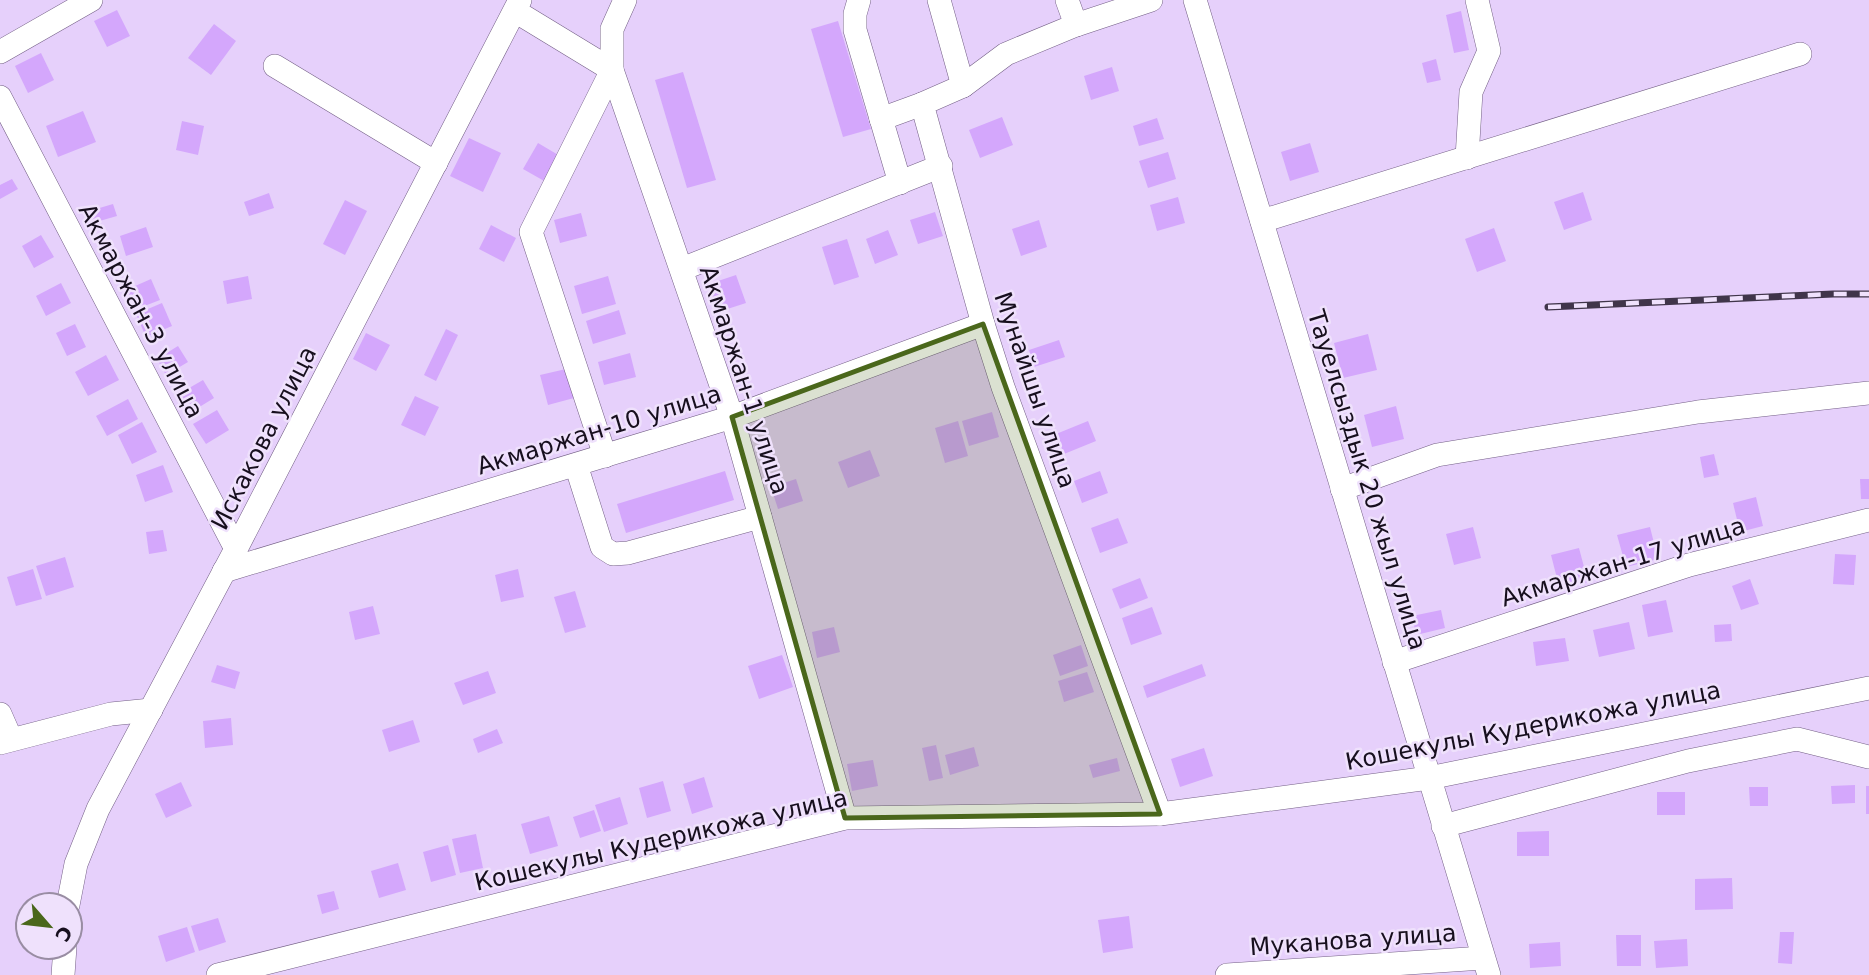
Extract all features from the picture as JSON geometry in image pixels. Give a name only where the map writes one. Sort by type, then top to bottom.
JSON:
[{"type":"street","points":[[0,52],[91,0]]},
{"type":"street","points":[[605,456],[531,232],[612,70],[612,29],[625,0]]},
{"type":"street","points":[[859,0],[855,14],[855,30],[900,183]]},
{"type":"street","points":[[939,0],[963,86]]},
{"type":"street","points":[[1067,0],[1076,25]]},
{"type":"street","points":[[881,119],[963,86],[1006,54],[1076,25],[1151,0]]},
{"type":"street","name":"Тауелсыздык 20 жыл улица","points":[[1195,0],[1486,966]]},
{"type":"street","points":[[1467,158],[1471,92],[1489,51],[1477,0]]},
{"type":"street","points":[[518,5],[612,70]]},
{"type":"street","name":"Искакова улица","points":[[71,891],[76,864],[98,810],[518,5]]},
{"type":"street","points":[[1262,221],[1800,54]]},
{"type":"street","points":[[275,66],[436,163]]},
{"type":"street","name":"Акмаржан-1 улица","points":[[612,70],[732,417],[845,818]]},
{"type":"street","name":"Акмаржан-3 улица","points":[[0,97],[236,549]]},
{"type":"street","name":"Мунайшы улица","points":[[922,104],[1003,387],[1160,814]]},
{"type":"street","points":[[682,269],[941,166]]},
{"type":"street","name":"Акмаржан-10 улица","points":[[224,571],[732,417],[983,324]]},
{"type":"street","points":[[1342,489],[1437,455],[1698,411],[1869,393]]},
{"type":"street","points":[[576,465],[602,547],[613,554],[628,554],[760,517]]},
{"type":"street","name":"Акмаржан-17 улица","points":[[1394,662],[1689,565],[1869,520]]},
{"type":"street","name":"Кошекулы Кудерикожа улица","points":[[218,975],[845,818],[1160,814],[1429,778],[1869,688]]},
{"type":"street","points":[[0,714],[6,741],[111,714],[151,710]]},
{"type":"street","points":[[1443,826],[1688,761],[1797,738],[1869,757]]},
{"type":"street","name":"Муканова улица","points":[[1227,975],[1486,966]]},
{"type":"highlighted area","points":[[983,324],[1160,814],[845,818],[732,417]]},
{"type":"building","points":[[117,10],[130,36],[107,47],[94,21]]},
{"type":"building","points":[[1461,11],[1469,50],[1454,53],[1446,15]]},
{"type":"building","points":[[838,21],[871,129],[843,137],[811,29]]},
{"type":"building","points":[[214,24],[236,41],[211,75],[188,58]]},
{"type":"building","points":[[41,53],[54,80],[28,93],[15,66]]},
{"type":"building","points":[[1436,59],[1441,80],[1427,83],[1422,63]]},
{"type":"building","points":[[1112,67],[1119,91],[1091,100],[1084,76]]},
{"type":"building","points":[[683,72],[716,180],[687,188],[655,80]]},
{"type":"building","points":[[83,111],[96,142],[58,157],[46,126]]},
{"type":"building","points":[[1002,117],[1013,145],[980,158],[969,130]]},
{"type":"building","points":[[1157,118],[1164,139],[1139,146],[1133,126]]},
{"type":"building","points":[[182,121],[204,126],[198,155],[176,150]]},
{"type":"building","points":[[469,138],[501,153],[483,192],[450,176]]},
{"type":"building","points":[[538,143],[560,156],[546,182],[523,169]]},
{"type":"building","points":[[1310,143],[1319,172],[1290,181],[1281,152]]},
{"type":"building","points":[[1168,152],[1176,179],[1148,188],[1139,161]]},
{"type":"building","points":[[12,179],[18,189],[0,199],[0,185]]},
{"type":"building","points":[[1583,192],[1592,220],[1564,230],[1554,202]]},
{"type":"building","points":[[269,193],[274,208],[249,216],[244,202]]},
{"type":"building","points":[[1178,197],[1185,223],[1157,231],[1150,205]]},
{"type":"building","points":[[345,200],[367,211],[345,255],[323,244]]},
{"type":"building","points":[[113,204],[117,216],[89,224],[86,212]]},
{"type":"building","points":[[935,212],[943,236],[918,244],[910,220]]},
{"type":"building","points":[[581,213],[587,236],[560,243],[554,220]]},
{"type":"building","points":[[1039,220],[1047,247],[1021,256],[1012,229]]},
{"type":"building","points":[[491,225],[516,238],[504,262],[479,249]]},
{"type":"building","points":[[146,227],[153,247],[126,256],[120,236]]},
{"type":"building","points":[[1494,228],[1506,261],[1477,272],[1465,239]]},
{"type":"building","points":[[888,230],[898,255],[875,264],[866,239]]},
{"type":"building","points":[[41,235],[54,257],[34,268],[22,246]]},
{"type":"building","points":[[847,239],[859,277],[834,285],[822,247]]},
{"type":"building","points":[[736,275],[746,303],[715,313],[706,285]]},
{"type":"building","points":[[248,276],[252,299],[227,304],[223,281]]},
{"type":"building","points":[[608,276],[616,304],[582,314],[574,286]]},
{"type":"building","points":[[151,279],[160,300],[134,310],[126,290]]},
{"type":"building","points":[[61,283],[71,303],[46,316],[36,296]]},
{"type":"building","points":[[162,303],[172,326],[146,337],[136,314]]},
{"type":"building","points":[[619,310],[626,334],[593,344],[586,321]]},
{"type":"building","points":[[75,324],[86,347],[67,356],[56,333]]},
{"type":"building","points":[[446,329],[458,335],[436,381],[424,375]]},
{"type":"building","points":[[366,333],[390,345],[376,371],[353,359]]},
{"type":"building","points":[[1368,334],[1377,370],[1343,378],[1334,343]]},
{"type":"building","points":[[1059,340],[1065,357],[1034,367],[1029,350]]},
{"type":"building","points":[[178,346],[188,362],[166,375],[157,359]]},
{"type":"building","points":[[630,353],[636,377],[604,385],[598,362]]},
{"type":"building","points":[[106,355],[119,380],[88,396],[75,372]]},
{"type":"building","points":[[566,369],[574,398],[548,405],[540,375]]},
{"type":"building","points":[[203,380],[214,398],[188,414],[177,395]]},
{"type":"building","points":[[415,396],[439,407],[425,436],[401,425]]},
{"type":"building","points":[[128,399],[138,419],[107,436],[96,416]]},
{"type":"building","points":[[1396,406],[1404,439],[1372,447],[1364,415]]},
{"type":"building","points":[[217,410],[229,430],[206,444],[193,424]]},
{"type":"building","points":[[992,412],[999,437],[969,446],[962,421]]},
{"type":"building","points":[[958,421],[968,456],[945,463],[935,428]]},
{"type":"building","points":[[1088,421],[1096,441],[1064,454],[1056,434]]},
{"type":"building","points":[[142,422],[157,452],[132,464],[118,435]]},
{"type":"building","points":[[870,450],[880,476],[848,488],[838,462]]},
{"type":"building","points":[[1714,454],[1719,475],[1704,478],[1700,457]]},
{"type":"building","points":[[163,465],[173,492],[145,502],[136,475]]},
{"type":"building","points":[[725,471],[734,500],[626,533],[617,504]]},
{"type":"building","points":[[1100,471],[1108,493],[1082,503],[1074,481]]},
{"type":"building","points":[[796,479],[803,501],[778,509],[771,487]]},
{"type":"building","points":[[1860,479],[1869,479],[1869,499],[1861,499]]},
{"type":"building","points":[[1756,497],[1763,526],[1740,532],[1733,503]]},
{"type":"building","points":[[1118,518],[1128,543],[1100,553],[1091,528]]},
{"type":"building","points":[[1473,527],[1481,558],[1454,565],[1446,534]]},
{"type":"building","points":[[1650,527],[1658,559],[1626,567],[1617,535]]},
{"type":"building","points":[[163,530],[167,551],[149,554],[146,532]]},
{"type":"building","points":[[1579,548],[1588,582],[1560,590],[1551,555]]},
{"type":"building","points":[[1835,554],[1856,555],[1854,585],[1833,584]]},
{"type":"building","points":[[65,557],[74,587],[46,596],[36,566]]},
{"type":"building","points":[[33,569],[42,599],[16,606],[7,577]]},
{"type":"building","points":[[518,569],[524,597],[501,602],[495,575]]},
{"type":"building","points":[[1140,578],[1148,598],[1120,609],[1112,589]]},
{"type":"building","points":[[1750,579],[1759,604],[1741,610],[1732,586]]},
{"type":"building","points":[[575,591],[586,627],[565,633],[554,597]]},
{"type":"building","points":[[1666,600],[1673,632],[1648,637],[1642,605]]},
{"type":"building","points":[[373,606],[380,634],[355,640],[349,612]]},
{"type":"building","points":[[1152,607],[1162,634],[1131,645],[1122,618]]},
{"type":"building","points":[[1441,610],[1445,628],[1416,635],[1412,616]]},
{"type":"building","points":[[1629,622],[1635,649],[1599,657],[1593,630]]},
{"type":"building","points":[[1731,624],[1732,641],[1715,642],[1714,625]]},
{"type":"building","points":[[834,627],[840,652],[817,658],[812,632]]},
{"type":"building","points":[[1565,638],[1569,661],[1536,666],[1533,642]]},
{"type":"building","points":[[1081,645],[1088,666],[1060,676],[1053,655]]},
{"type":"building","points":[[782,655],[793,687],[759,699],[748,666]]},
{"type":"building","points":[[1202,664],[1206,676],[1147,698],[1143,686]]},
{"type":"building","points":[[217,665],[240,672],[235,689],[211,682]]},
{"type":"building","points":[[488,671],[496,693],[463,705],[454,683]]},
{"type":"building","points":[[1087,672],[1094,692],[1064,702],[1058,681]]},
{"type":"building","points":[[231,718],[233,745],[205,748],[203,721]]},
{"type":"building","points":[[413,720],[420,742],[389,752],[382,730]]},
{"type":"building","points":[[497,729],[503,743],[478,753],[473,739]]},
{"type":"building","points":[[936,745],[943,778],[929,781],[922,748]]},
{"type":"building","points":[[974,747],[979,766],[950,775],[945,755]]},
{"type":"building","points":[[1204,748],[1213,776],[1180,787],[1171,759]]},
{"type":"building","points":[[1117,758],[1120,771],[1093,778],[1089,765]]},
{"type":"building","points":[[873,760],[878,786],[852,791],[847,764]]},
{"type":"building","points":[[704,777],[713,807],[692,814],[683,784]]},
{"type":"building","points":[[663,781],[671,811],[647,818],[639,788]]},
{"type":"building","points":[[181,782],[192,806],[166,818],[155,794]]},
{"type":"building","points":[[1855,785],[1855,803],[1832,804],[1831,786]]},
{"type":"building","points":[[1866,786],[1869,786],[1869,814],[1866,814]]},
{"type":"building","points":[[1749,787],[1768,787],[1768,806],[1750,806]]},
{"type":"building","points":[[1657,792],[1685,792],[1685,815],[1657,815]]},
{"type":"building","points":[[620,797],[628,824],[604,832],[595,805]]},
{"type":"building","points":[[594,810],[601,831],[580,838],[573,817]]},
{"type":"building","points":[[549,816],[558,846],[530,854],[521,824]]},
{"type":"building","points":[[1549,831],[1549,856],[1517,856],[1517,832]]},
{"type":"building","points":[[476,834],[483,868],[460,873],[452,839]]},
{"type":"building","points":[[448,845],[456,875],[431,882],[423,852]]},
{"type":"building","points":[[398,863],[406,890],[379,898],[371,871]]},
{"type":"building","points":[[1732,878],[1733,909],[1695,910],[1695,879]]},
{"type":"building","points":[[334,891],[339,909],[322,914],[317,895]]},
{"type":"building","points":[[1129,916],[1133,948],[1103,953],[1098,920]]},
{"type":"building","points":[[218,918],[226,942],[199,951],[191,926]]},
{"type":"building","points":[[187,927],[195,952],[166,962],[158,936]]},
{"type":"building","points":[[1780,932],[1794,932],[1792,964],[1778,963]]},
{"type":"building","points":[[1616,935],[1641,935],[1641,966],[1617,966]]},
{"type":"building","points":[[1687,939],[1688,966],[1656,968],[1654,941]]},
{"type":"building","points":[[1560,942],[1561,966],[1530,968],[1529,944]]},
{"type":"railway","points":[[1548,307],[1869,294]]}]
